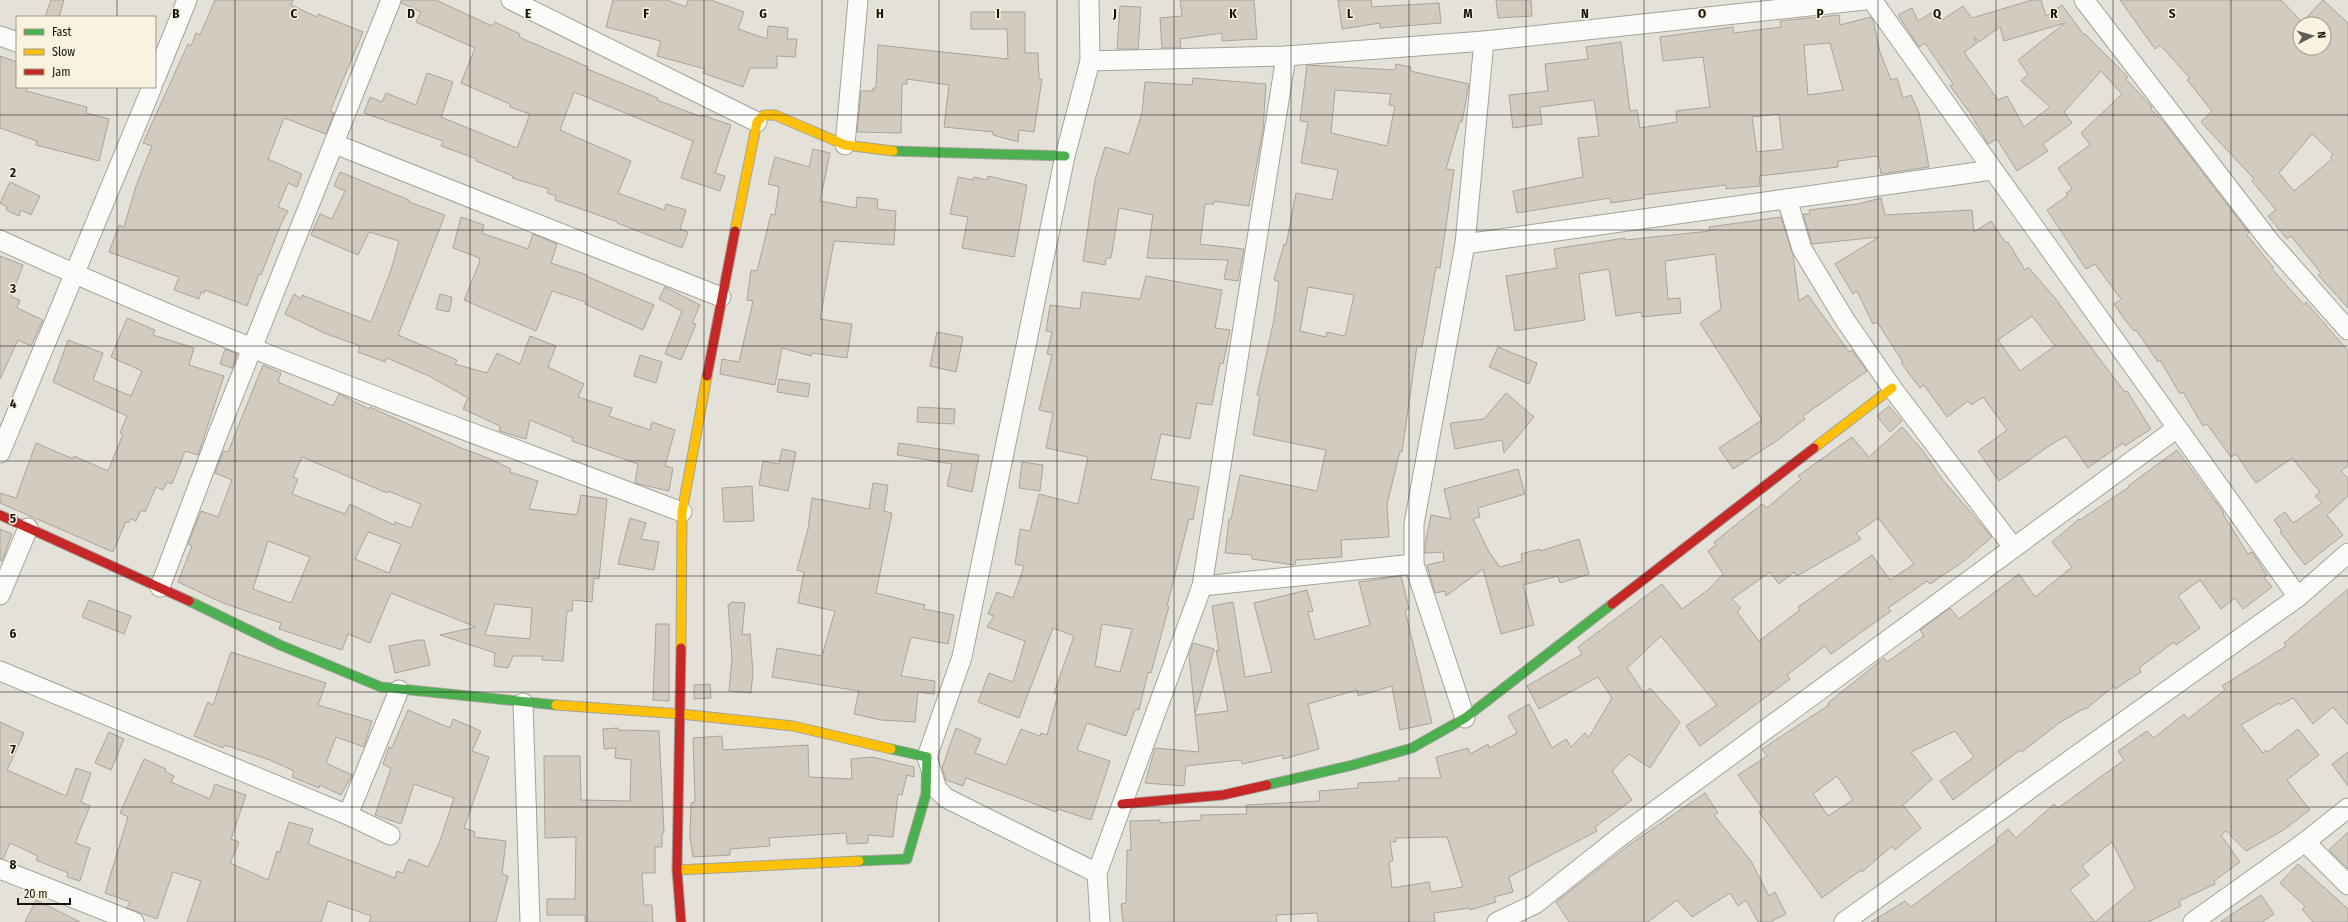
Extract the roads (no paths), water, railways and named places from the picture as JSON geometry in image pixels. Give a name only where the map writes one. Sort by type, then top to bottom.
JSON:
[{"type":"street","points":[[156,72],[186,0]]},
{"type":"street","points":[[160,587],[252,349],[392,0]]},
{"type":"street","points":[[512,0],[757,122]]},
{"type":"street","points":[[845,145],[858,0]]},
{"type":"street","points":[[677,870],[907,860],[926,794],[927,756],[962,656],[1065,156],[1090,61],[1089,0]]},
{"type":"street","points":[[1090,61],[1286,56],[1484,42],[1865,0]]},
{"type":"street","points":[[1872,0],[2298,597]]},
{"type":"street","points":[[2084,0],[2271,243],[2348,330]]},
{"type":"street","points":[[0,36],[16,42]]},
{"type":"street","points":[[1464,718],[1414,564],[1414,524],[1465,244],[1484,42]]},
{"type":"street","points":[[1100,922],[1097,873],[1202,586],[1286,56]]},
{"type":"street","points":[[1,449],[149,88]]},
{"type":"street","points":[[681,922],[677,870],[681,714],[682,512],[720,297],[757,122],[764,115],[775,115],[845,145],[892,151],[1065,156]]},
{"type":"street","points":[[335,144],[720,297]]},
{"type":"street","points":[[1465,244],[1992,170]]},
{"type":"street","points":[[1787,199],[1802,249],[1845,320],[1892,388],[2013,547]]},
{"type":"street","points":[[0,240],[73,274],[252,349],[682,512]]},
{"type":"street","points":[[1122,804],[1223,795],[1353,765],[1412,748],[1464,718],[1892,388]]},
{"type":"street","points":[[1497,922],[1535,904],[1628,831],[2177,428]]},
{"type":"street","points":[[0,515],[160,587],[280,645],[381,687],[523,703],[681,714],[793,726],[927,756]]},
{"type":"street","points":[[0,595],[28,528]]},
{"type":"street","points":[[1844,922],[2298,597],[2348,553]]},
{"type":"street","points":[[1202,586],[1414,564]]},
{"type":"street","points":[[0,671],[348,815],[390,835]]},
{"type":"street","points":[[348,815],[399,690]]},
{"type":"street","points":[[523,703],[530,922]]},
{"type":"street","points":[[927,756],[937,789],[946,798],[1097,873]]},
{"type":"street","points":[[2193,922],[2305,842],[2348,808]]},
{"type":"street","points":[[2305,842],[2348,885]]},
{"type":"street","points":[[0,869],[134,922]]}]
